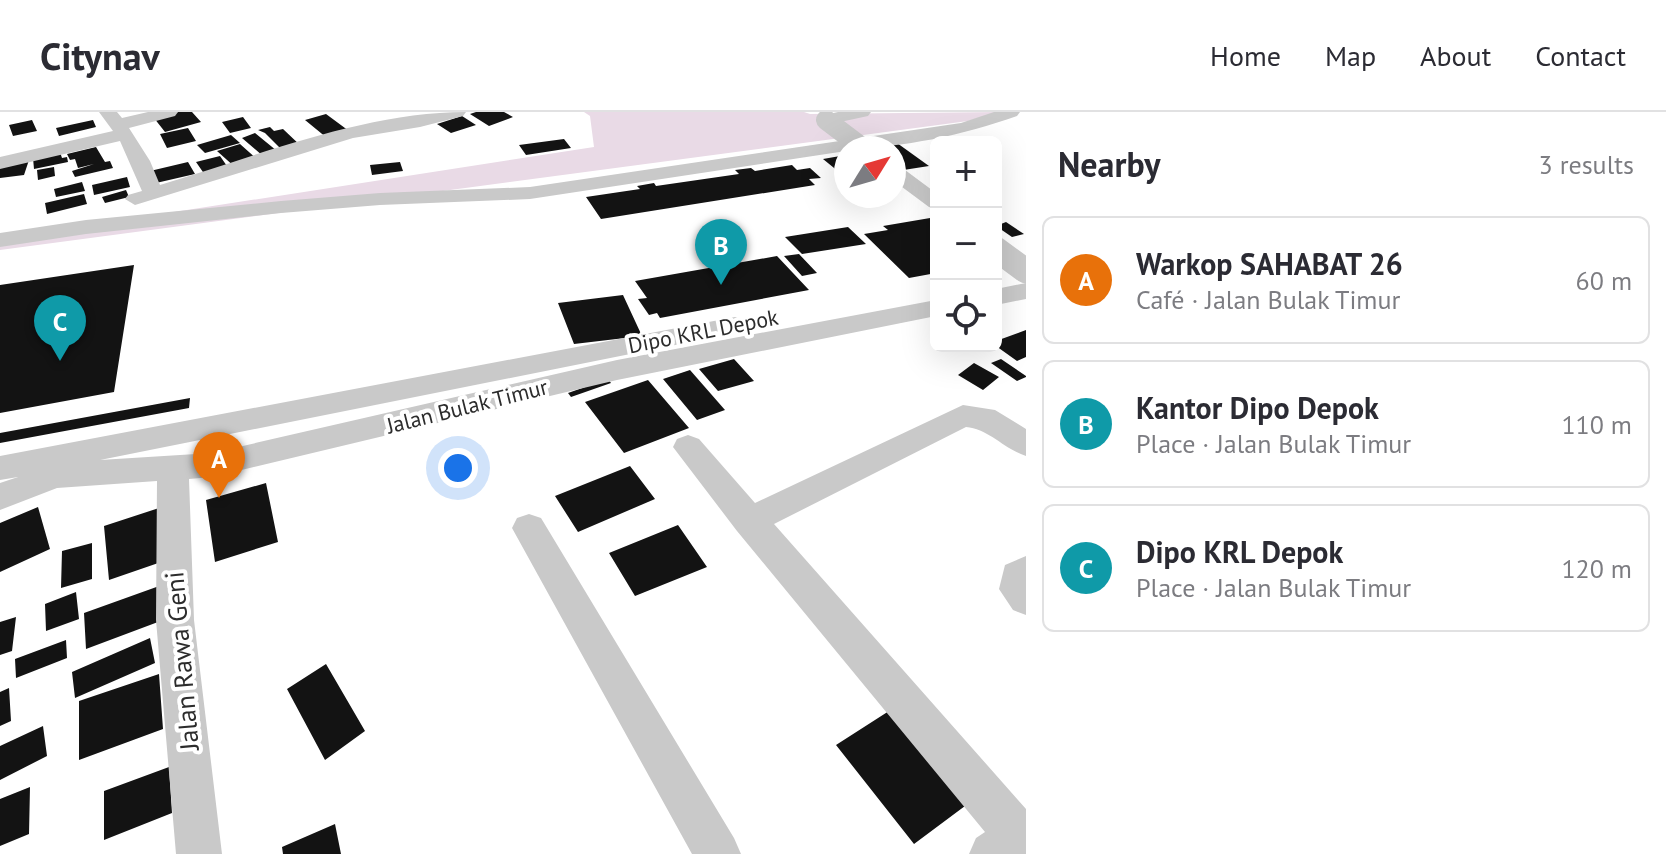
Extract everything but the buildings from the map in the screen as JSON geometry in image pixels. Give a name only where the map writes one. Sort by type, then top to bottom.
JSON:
[{"type":"street","points":[[0,163],[117,124],[169,112]]},
{"type":"street","points":[[345,112],[359,131]]},
{"type":"street","points":[[847,136],[826,120],[862,112]]},
{"type":"street","points":[[0,240],[86,227],[281,207],[380,199],[530,193],[895,140],[964,128],[1011,112]]},
{"type":"street","points":[[0,230],[87,214],[359,131],[375,131],[448,113]]},
{"type":"street","points":[[117,124],[144,167],[153,194]]},
{"type":"street","points":[[906,180],[930,198]]},
{"type":"street","points":[[1002,253],[1026,271]]},
{"type":"street","points":[[1002,262],[1026,255]]},
{"type":"street","name":"Dipo KRL Depok","points":[[0,468],[647,341],[930,289]]},
{"type":"street","points":[[1002,296],[1026,291]]},
{"type":"street","name":"Jalan Bulak Timur","points":[[0,497],[55,476],[105,470],[212,465],[617,370],[930,309]]},
{"type":"street","points":[[749,521],[963,416],[985,418],[1026,444]]},
{"type":"street","points":[[688,447],[1012,841]]},
{"type":"street","name":"Jalan Rawa Geni","points":[[173,469],[175,620],[199,854]]},
{"type":"street","points":[[529,528],[718,854]]},
{"type":"street","points":[[1026,572],[1018,576],[1017,589],[1026,598]]},
{"type":"shaded area","points":[[584,112],[1000,112],[968,121],[834,136],[834,139],[0,250],[0,239],[594,147],[590,116]]},
{"type":"place","name":"Kantor Dipo Depok","points":[[721,285]]},
{"type":"place","name":"Dipo KRL Depok","points":[[60,361]]},
{"type":"place","name":"Warkop SAHABAT 26","points":[[219,498]]}]
